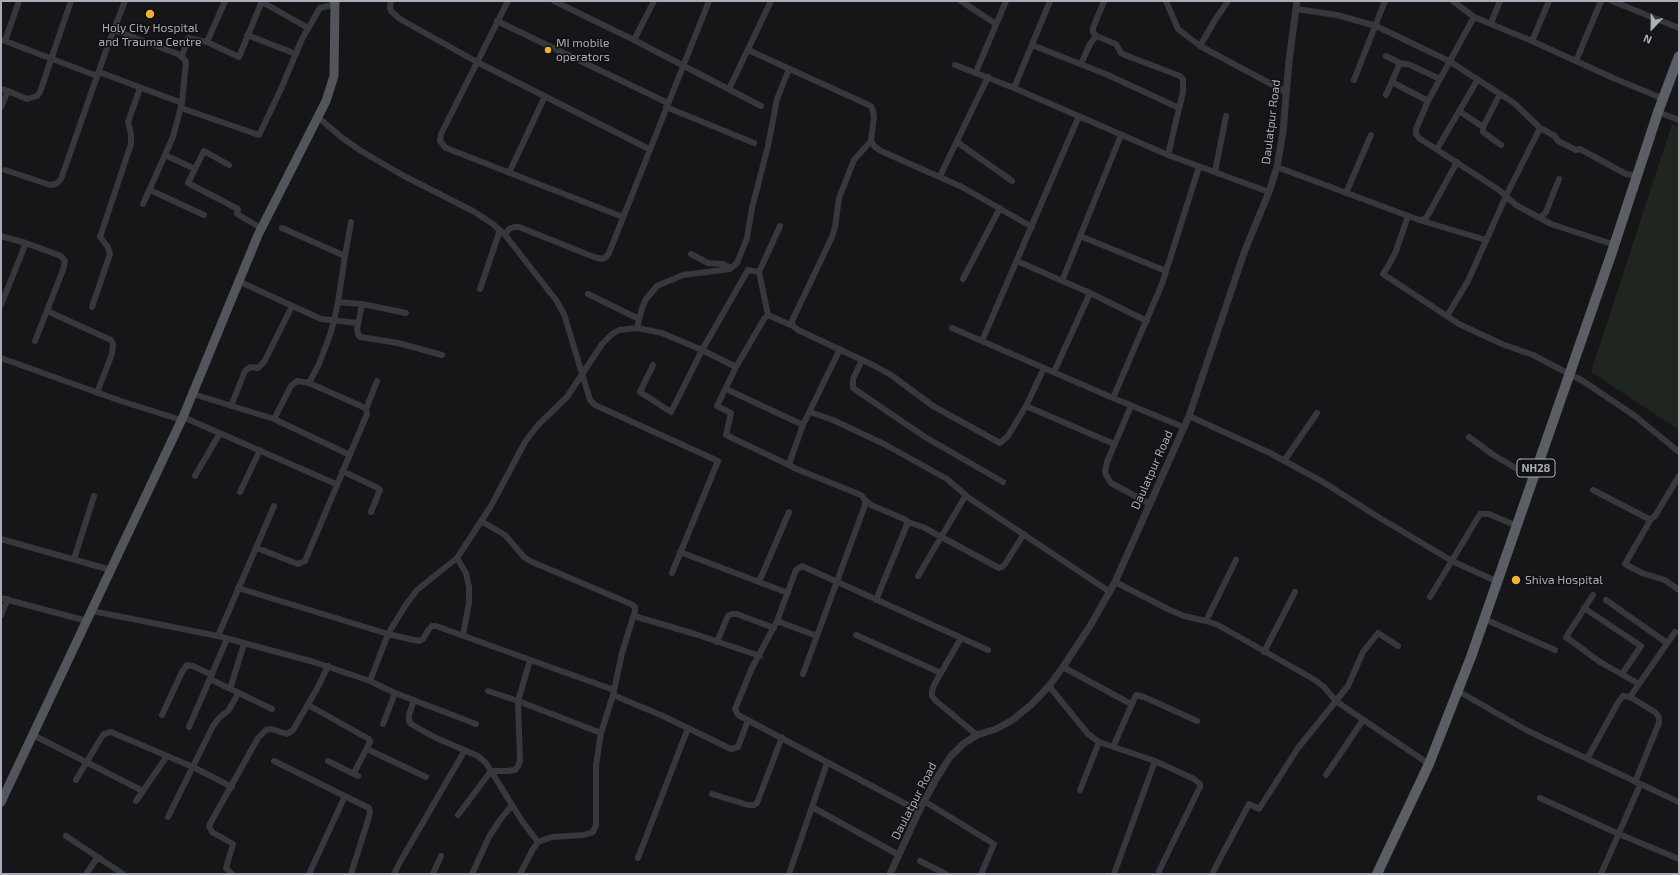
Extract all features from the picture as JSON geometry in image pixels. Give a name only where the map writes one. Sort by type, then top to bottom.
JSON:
[{"type":"highway","name":"NH28","points":[[1377,874],[1429,764],[1458,691],[1498,582],[1532,478],[1615,245],[1658,112],[1679,56]]},
{"type":"main road","points":[[1,802],[34,735],[182,419],[261,228],[318,117],[331,88],[334,76],[335,3]]},
{"type":"street","points":[[19,1],[3,40],[140,88],[182,106],[259,135],[308,28],[320,8],[335,3]]},
{"type":"street","points":[[1,89],[27,99],[37,96],[71,1]]},
{"type":"street","points":[[5,170],[50,185],[56,184],[61,179],[125,1]]},
{"type":"street","points":[[207,42],[225,1]]},
{"type":"street","points":[[182,56],[188,38],[207,42],[239,56],[262,1],[308,28]]},
{"type":"street","points":[[391,1],[390,8],[395,16],[477,62],[649,149]]},
{"type":"street","points":[[508,1],[441,134],[440,141],[446,148],[623,217]]},
{"type":"street","points":[[554,1],[634,40],[761,106]]},
{"type":"street","points":[[634,40],[654,1]]},
{"type":"street","points":[[506,235],[509,229],[519,227],[602,259],[609,253],[682,65],[709,1]]},
{"type":"street","points":[[729,89],[771,1]]},
{"type":"street","points":[[961,1],[996,24]]},
{"type":"street","points":[[976,72],[1006,1]]},
{"type":"street","points":[[1014,88],[1050,1]]},
{"type":"street","points":[[1104,1],[1093,28],[1096,36],[1116,44],[1121,53],[1125,55],[1180,76],[1184,83],[1168,155]]},
{"type":"street","points":[[1166,1],[1178,29],[1200,46],[1286,92]]},
{"type":"street","points":[[1200,46],[1228,1]]},
{"type":"street","points":[[1354,80],[1385,1]]},
{"type":"street","points":[[1453,1],[1474,17],[1491,23],[1664,99]]},
{"type":"street","points":[[1491,23],[1500,1]]},
{"type":"street","points":[[1532,41],[1548,1]]},
{"type":"street","points":[[1576,61],[1601,1]]},
{"type":"street","points":[[1612,1],[1679,28]]},
{"type":"street","points":[[1296,3],[1376,26],[1449,61],[1514,103],[1540,128],[1555,136],[1558,141],[1576,150],[1580,149],[1626,174],[1637,176]]},
{"type":"street","name":"Daulatpur Road","points":[[890,874],[924,801],[950,757],[963,744],[977,736],[996,729],[1011,720],[1031,705],[1049,686],[1063,667],[1115,582],[1189,416],[1245,250],[1269,192],[1277,167],[1283,132],[1296,3]]},
{"type":"street","points":[[1474,17],[1428,101],[1416,129],[1416,134],[1419,138],[1499,190],[1520,208],[1551,224],[1615,245]]},
{"type":"street","points":[[497,21],[667,105],[754,143]]},
{"type":"street","points":[[114,30],[182,56],[186,62],[182,106],[173,137],[143,204]]},
{"type":"street","points":[[247,35],[296,54]]},
{"type":"street","points":[[1081,64],[1090,44],[1096,36]]},
{"type":"street","points":[[1032,45],[1081,64],[1179,108]]},
{"type":"street","points":[[748,50],[871,106],[874,111],[871,141],[854,160],[838,198],[835,227],[832,237],[792,320],[793,326]]},
{"type":"street","points":[[1386,56],[1440,79]]},
{"type":"street","points":[[1386,95],[1400,63]]},
{"type":"street","points":[[955,65],[988,77],[1168,155],[1269,192]]},
{"type":"street","points":[[637,328],[646,299],[657,286],[683,275],[716,272],[731,268],[737,263],[747,238],[777,99],[789,69]]},
{"type":"street","points":[[940,176],[988,77]]},
{"type":"street","points":[[1437,149],[1478,79]]},
{"type":"street","points":[[1392,82],[1428,101]]},
{"type":"street","points":[[92,307],[110,254],[108,247],[100,237],[131,144],[131,134],[128,122],[140,88]]},
{"type":"street","points":[[1,107],[8,91]]},
{"type":"street","points":[[1482,127],[1500,94]]},
{"type":"street","points":[[509,173],[545,96]]},
{"type":"street","points":[[1459,111],[1482,127],[1483,132],[1501,145]]},
{"type":"street","points":[[1658,112],[1679,120]]},
{"type":"street","points":[[982,342],[1079,116]]},
{"type":"street","points":[[1215,172],[1226,116]]},
{"type":"street","points":[[318,117],[336,133],[361,151],[404,176],[474,211],[506,235],[556,300],[564,314],[590,400],[594,405],[718,461],[672,574]]},
{"type":"street","points":[[1447,316],[1468,281],[1506,196],[1540,128]]},
{"type":"street","points":[[1062,281],[1121,135]]},
{"type":"street","points":[[1346,193],[1371,135]]},
{"type":"street","points":[[871,141],[874,146],[881,151],[962,187],[1032,227]]},
{"type":"street","points":[[957,142],[1012,181]]},
{"type":"street","points":[[229,165],[204,151],[188,184],[238,209],[237,214],[261,228]]},
{"type":"street","points":[[165,155],[195,168]]},
{"type":"street","points":[[1419,220],[1425,219],[1428,215],[1457,162]]},
{"type":"street","points":[[1113,398],[1147,321],[1166,271],[1199,167]]},
{"type":"street","points":[[1277,167],[1419,220],[1486,240]]},
{"type":"street","points":[[1540,218],[1546,212],[1559,179]]},
{"type":"street","points":[[150,190],[204,215]]},
{"type":"street","points":[[963,279],[1000,208]]},
{"type":"street","points":[[1408,216],[1396,251],[1383,274],[1459,324],[1502,344],[1545,361],[1582,381],[1634,416],[1679,452]]},
{"type":"street","points":[[309,383],[325,348],[334,321],[351,222]]},
{"type":"street","points":[[768,315],[759,272],[780,226]]},
{"type":"street","points":[[282,228],[345,256]]},
{"type":"street","points":[[480,289],[500,230]]},
{"type":"street","points":[[1,236],[26,243],[61,256],[65,261],[36,341]]},
{"type":"street","points":[[1080,236],[1166,271]]},
{"type":"street","points":[[1,305],[26,243]]},
{"type":"street","points":[[691,254],[708,263],[723,264],[731,268]]},
{"type":"street","points":[[1017,261],[1090,293],[1147,321]]},
{"type":"street","points":[[653,365],[640,392],[671,412],[702,350],[748,270],[759,272]]},
{"type":"street","points":[[238,281],[321,319],[358,323]]},
{"type":"street","points":[[1054,372],[1090,293]]},
{"type":"street","points":[[588,294],[639,319]]},
{"type":"street","points":[[338,302],[362,304],[406,313]]},
{"type":"street","points":[[362,304],[358,323],[358,334],[360,337],[398,343],[442,356]]},
{"type":"street","points":[[231,406],[245,370],[250,367],[258,368],[264,362],[292,306]]},
{"type":"street","points":[[47,311],[111,340],[113,344],[112,354],[97,393]]},
{"type":"street","points":[[768,315],[862,360],[891,376],[933,406],[1000,443],[1008,436],[1026,406],[1044,368]]},
{"type":"street","points":[[768,315],[764,319],[736,367],[717,406],[730,413],[726,435],[794,468],[861,495],[871,505],[908,522],[923,527],[999,568],[1005,564],[1024,534]]},
{"type":"street","points":[[370,681],[388,634],[396,620],[417,590],[457,558],[481,521],[525,442],[538,425],[567,397],[602,344],[612,334],[619,330],[637,328],[662,333],[702,350],[736,367]]},
{"type":"street","points":[[952,328],[1183,427]]},
{"type":"street","points":[[791,466],[790,461],[803,425],[840,349]]},
{"type":"street","points":[[1,358],[97,393],[150,411],[182,419],[220,433],[336,484]]},
{"type":"street","points":[[862,360],[853,379],[853,388],[925,437],[1002,482]]},
{"type":"street","points":[[274,419],[291,386],[297,381],[309,383],[366,409]]},
{"type":"street","points":[[257,548],[298,564],[305,561],[336,484],[367,414],[366,409],[377,381]]},
{"type":"street","points":[[726,389],[803,425]]},
{"type":"street","points":[[193,394],[274,419],[350,455]]},
{"type":"street","points":[[1026,406],[1114,444]]},
{"type":"street","points":[[1131,406],[1114,444],[1105,471],[1108,480],[1150,504]]},
{"type":"street","points":[[810,412],[833,420],[886,445],[947,479],[966,495],[1110,592]]},
{"type":"street","points":[[1284,460],[1317,412]]},
{"type":"street","points":[[1189,416],[1284,460],[1323,482],[1452,561],[1498,582]]},
{"type":"street","points":[[195,476],[220,433]]},
{"type":"street","points":[[1469,437],[1503,462],[1532,478]]},
{"type":"street","points":[[240,492],[260,450]]},
{"type":"street","points":[[342,471],[380,490],[371,512]]},
{"type":"street","points":[[1679,476],[1655,516],[1651,518],[1625,564],[1642,573],[1665,580],[1679,590]]},
{"type":"street","points":[[1593,490],[1647,518],[1651,518]]},
{"type":"street","points":[[918,576],[966,495]]},
{"type":"street","points":[[74,559],[94,496]]},
{"type":"street","points":[[803,674],[865,506],[865,500]]},
{"type":"street","points":[[218,636],[274,506]]},
{"type":"street","points":[[759,582],[789,512]]},
{"type":"street","points":[[1430,597],[1480,514],[1489,514],[1517,526]]},
{"type":"street","points":[[481,521],[505,535],[524,557],[530,561],[635,607],[634,616],[622,653],[614,692],[601,733],[596,765],[596,825],[593,832],[584,835],[552,837],[538,842],[520,874]]},
{"type":"street","points":[[876,600],[908,522]]},
{"type":"street","points":[[1,539],[111,570]]},
{"type":"street","points":[[680,552],[788,593]]},
{"type":"street","points":[[457,558],[466,573],[469,587],[469,603],[463,635]]},
{"type":"street","points":[[1206,621],[1236,560]]},
{"type":"street","points":[[919,811],[738,715],[735,709],[752,668],[760,656],[774,628],[796,570],[802,566],[988,650]]},
{"type":"street","points":[[1115,582],[1184,616],[1218,625],[1315,680],[1324,687],[1336,701],[1429,764]]},
{"type":"street","points":[[238,588],[388,634],[419,641],[423,639],[432,626],[463,635],[614,692],[731,749],[735,749],[739,744],[748,720]]},
{"type":"street","points":[[1264,652],[1295,592]]},
{"type":"street","points":[[1593,595],[1566,634],[1567,639],[1638,684]]},
{"type":"street","points":[[1,598],[87,621]]},
{"type":"street","points":[[1,615],[8,599]]},
{"type":"street","points":[[1606,600],[1667,643]]},
{"type":"street","points":[[1584,608],[1641,646],[1622,674]]},
{"type":"street","points":[[92,611],[218,636],[328,666],[370,681],[395,693],[476,724]]},
{"type":"street","points":[[717,642],[727,618],[732,614],[737,614],[774,628]]},
{"type":"street","points":[[634,616],[760,656]]},
{"type":"street","points":[[1484,619],[1555,650]]},
{"type":"street","points":[[777,621],[817,636]]},
{"type":"street","points":[[1630,697],[1675,632]]},
{"type":"street","points":[[1212,874],[1249,804],[1259,809],[1298,748],[1348,686],[1363,652],[1378,633],[1398,646]]},
{"type":"street","points":[[856,635],[941,673]]},
{"type":"street","points":[[961,638],[941,673],[932,691],[932,696],[977,736]]},
{"type":"street","points":[[189,727],[228,639]]},
{"type":"street","points":[[230,689],[244,644]]},
{"type":"street","points":[[491,771],[515,770],[520,761],[518,701],[530,660]]},
{"type":"street","points":[[162,715],[184,667],[187,665],[193,666],[238,694],[272,709]]},
{"type":"street","points":[[232,874],[226,868],[233,844],[212,832],[209,826],[262,733],[271,729],[287,734],[290,733],[308,705],[328,666]]},
{"type":"street","points":[[1063,667],[1131,704]]},
{"type":"street","points":[[1049,686],[1088,734],[1099,742],[1155,761],[1194,778],[1200,784],[1159,871]]},
{"type":"street","points":[[488,691],[601,733]]},
{"type":"street","points":[[1458,691],[1526,730],[1679,802]]},
{"type":"street","points":[[383,724],[395,693]]},
{"type":"street","points":[[168,817],[213,726],[219,718],[228,711],[238,694]]},
{"type":"street","points":[[1113,747],[1134,697],[1138,695],[1197,721]]},
{"type":"street","points":[[1587,759],[1622,696],[1630,697],[1655,712],[1659,717],[1659,723],[1619,834],[1601,874]]},
{"type":"street","points":[[414,700],[409,715],[409,721],[411,724],[434,737],[478,756],[486,763],[522,821],[538,842]]},
{"type":"street","points":[[308,705],[369,739],[370,742],[356,775],[328,761]]},
{"type":"street","points":[[1326,776],[1363,720]]},
{"type":"street","points":[[638,858],[688,728]]},
{"type":"street","points":[[76,780],[101,738],[107,732],[111,732],[193,767],[232,787]]},
{"type":"street","points":[[34,735],[143,791]]},
{"type":"street","points":[[712,794],[754,806],[757,803],[782,738]]},
{"type":"street","points":[[1080,790],[1099,742]]},
{"type":"street","points":[[367,748],[426,777]]},
{"type":"street","points":[[394,874],[465,750]]},
{"type":"street","points":[[136,801],[167,756]]},
{"type":"street","points":[[274,761],[369,808],[370,812],[351,874]]},
{"type":"street","points":[[1114,874],[1155,761]]},
{"type":"street","points":[[789,874],[827,763]]},
{"type":"street","points":[[458,815],[491,771]]},
{"type":"street","points":[[309,874],[345,796]]},
{"type":"street","points":[[1540,798],[1619,834],[1679,858]]},
{"type":"street","points":[[924,801],[994,844],[981,874]]},
{"type":"street","points":[[472,874],[489,837],[512,805]]},
{"type":"street","points":[[812,807],[899,855]]},
{"type":"street","points":[[66,836],[123,874]]},
{"type":"street","points":[[433,874],[440,856]]},
{"type":"street","points":[[86,874],[98,857]]},
{"type":"street","points":[[920,860],[946,874]]},
{"type":"shaded area","points":[[1672,124],[1679,127],[1679,430],[1591,372]]},
{"type":"place","name":"Holy City Hospital and Trauma Centre","points":[[150,14]]},
{"type":"place","name":"MI mobile operators","points":[[548,50]]},
{"type":"place","name":"Shiva Hospital","points":[[1516,580]]}]
